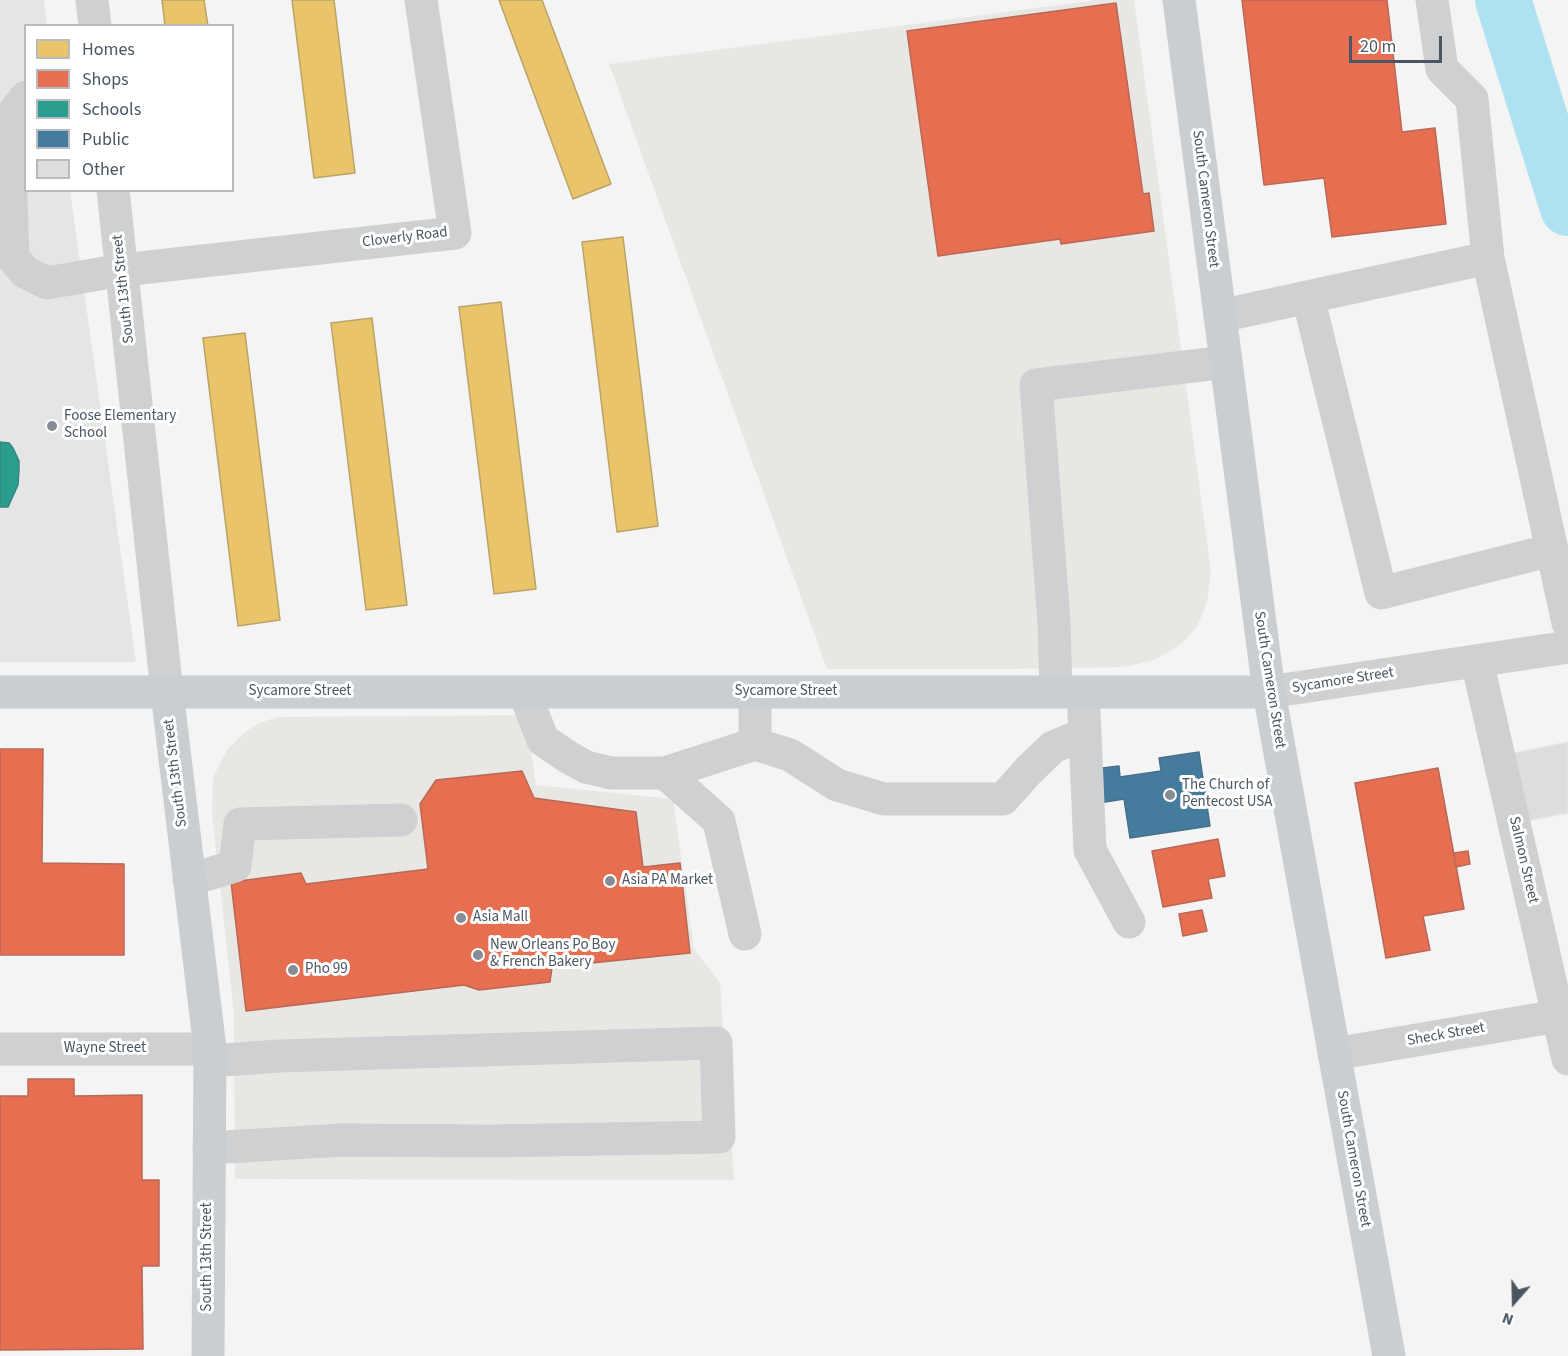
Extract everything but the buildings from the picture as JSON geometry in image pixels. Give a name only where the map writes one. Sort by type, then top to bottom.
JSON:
[{"type":"main road","name":"South Cameron Street","points":[[1179,0],[1269,692],[1389,1356]]},
{"type":"main road","name":"Sycamore Street","points":[[0,692],[1269,692]]},
{"type":"main road","name":"South 13th Street","points":[[167,692],[209,1055],[208,1356]]},
{"type":"street","points":[[92,0],[95,24]]},
{"type":"street","name":"Cloverly Road","points":[[122,270],[455,232],[421,0]]},
{"type":"street","points":[[1432,0],[1442,69],[1472,99],[1488,258],[1568,623]]},
{"type":"street","points":[[24,100],[12,115],[9,139],[13,258],[25,272],[47,283],[122,270]]},
{"type":"street","name":"South 13th Street","points":[[113,192],[167,692]]},
{"type":"street","points":[[1220,316],[1488,258]]},
{"type":"street","points":[[1308,297],[1382,593],[1552,550]]},
{"type":"street","points":[[1129,922],[1090,850],[1085,734],[1069,692],[1054,622],[1036,385],[1226,362]]},
{"type":"street","name":"Sycamore Street","points":[[1269,692],[1568,647]]},
{"type":"street","name":"Salmon Street","points":[[1477,661],[1568,1059]]},
{"type":"street","points":[[524,692],[543,740],[567,757],[586,766],[610,773],[664,773],[755,744],[790,755],[837,785],[884,799],[1004,799],[1053,747],[1085,734]]},
{"type":"street","points":[[755,692],[755,744]]},
{"type":"street","points":[[664,773],[719,821],[744,934]]},
{"type":"street","points":[[189,880],[235,866],[240,824],[401,819]]},
{"type":"street","name":"Sheck Street","points":[[1334,1054],[1558,1016]]},
{"type":"street","name":"Wayne Street","points":[[0,1049],[279,1056],[716,1043],[719,1137],[491,1141],[342,1140],[209,1148]]},
{"type":"shaded area","name":"Foose Elementary School","points":[[0,0],[44,0],[47,24],[24,24],[24,192],[70,192],[136,662],[0,662]]},
{"type":"shaded area","points":[[1097,0],[1134,0],[1211,572],[1207,602],[1197,627],[1180,645],[1155,660],[1123,667],[827,669],[609,64]]},
{"type":"shaded area","points":[[526,715],[536,785],[673,799],[694,949],[720,983],[734,1180],[235,1179],[234,1014],[212,813],[213,777],[227,750],[257,724],[277,717]]},
{"type":"waterway","points":[[1503,0],[1568,208]]},
{"type":"place","name":"Foose Elementary School","points":[[52,426]]},
{"type":"place","name":"The Church of Pentecost USA","points":[[1170,795]]},
{"type":"place","name":"Asia PA Market","points":[[610,881]]},
{"type":"place","name":"Asia Mall","points":[[461,918]]},
{"type":"place","name":"New Orleans Po Boy & French Bakery","points":[[478,955]]},
{"type":"place","name":"Pho 99","points":[[293,970]]}]
